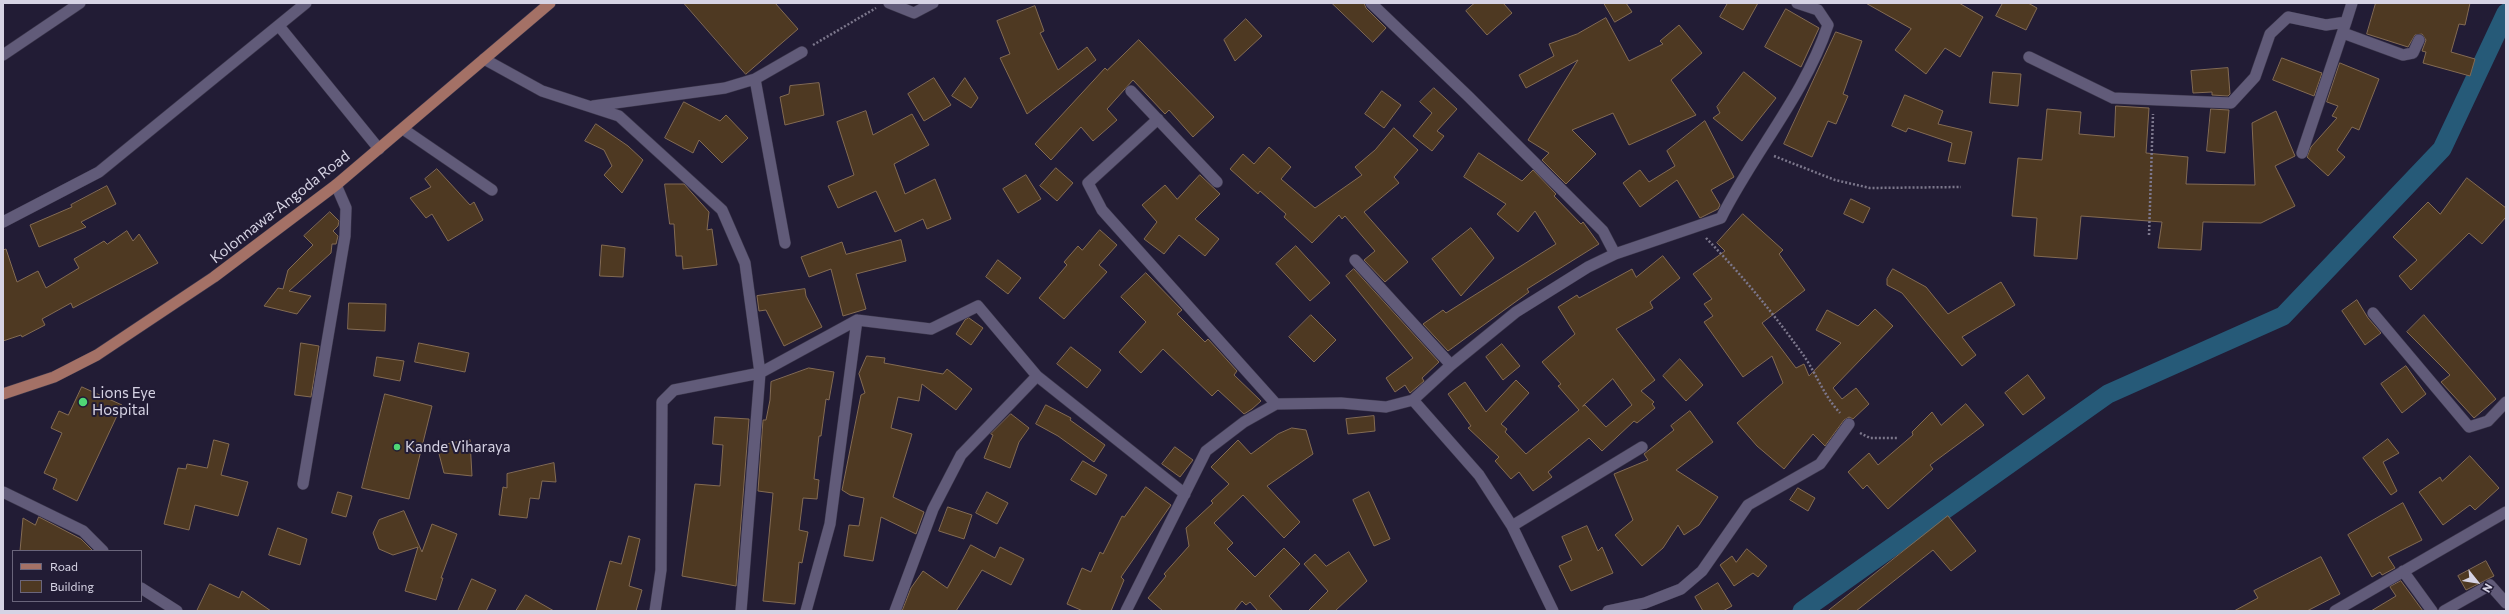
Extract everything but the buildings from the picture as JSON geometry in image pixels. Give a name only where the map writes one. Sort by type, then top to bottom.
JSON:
[{"type":"main road","name":"Kolonnawa-Angoda Road","points":[[3,394],[54,377],[96,355],[214,277],[336,186],[550,3]]},
{"type":"street","points":[[3,55],[80,3]]},
{"type":"street","points":[[3,222],[99,172],[306,3]]},
{"type":"street","points":[[884,5],[914,13],[933,3]]},
{"type":"street","points":[[1371,3],[1469,97],[1603,232],[1615,254]]},
{"type":"street","points":[[1126,611],[1206,451],[1244,422],[1276,404],[1341,403],[1386,407],[1413,400],[1451,365],[1516,312],[1615,254],[1721,218],[1737,185],[1793,100],[1822,44],[1828,25],[1818,10],[1797,3]]},
{"type":"street","points":[[2302,153],[2352,3]]},
{"type":"street","points":[[2029,57],[2113,98],[2231,103],[2255,77],[2270,34],[2288,17],[2326,25],[2346,22]]},
{"type":"street","points":[[279,26],[379,149]]},
{"type":"street","points":[[2343,33],[2403,55],[2413,53],[2420,40]]},
{"type":"street","points":[[589,106],[725,88],[755,79],[802,52]]},
{"type":"street","points":[[484,59],[542,91],[619,116],[722,210],[745,263],[760,373],[741,611]]},
{"type":"street","points":[[755,79],[785,243]]},
{"type":"street","points":[[1131,91],[1217,182]]},
{"type":"street","points":[[1158,119],[1088,183],[1102,210],[1276,404]]},
{"type":"street","points":[[403,129],[492,190]]},
{"type":"street","points":[[303,484],[345,236],[346,208],[336,186]]},
{"type":"street","points":[[1355,260],[1451,365]]},
{"type":"street","points":[[655,611],[661,570],[662,402],[674,390],[760,373],[857,320],[932,329],[978,306],[1037,376],[1185,494]]},
{"type":"street","points":[[2373,313],[2469,428],[2488,421],[2506,402]]},
{"type":"street","points":[[806,611],[830,524],[857,320]]},
{"type":"street","points":[[895,611],[933,510],[961,455],[1037,376]]},
{"type":"street","points":[[1413,400],[1478,475],[1512,526],[1553,611]]},
{"type":"street","points":[[1608,611],[1645,604],[1681,589],[1702,571],[1748,505],[1820,464],[1849,424]]},
{"type":"street","points":[[1512,526],[1642,447]]},
{"type":"street","points":[[3,492],[83,531],[102,550]]},
{"type":"street","points":[[2335,611],[2506,512]]},
{"type":"street","points":[[2403,571],[2432,611]]},
{"type":"street","points":[[2444,611],[2490,584],[2506,603]]},
{"type":"street","points":[[142,589],[177,611]]},
{"type":"path","points":[[802,52],[884,5]]},
{"type":"path","points":[[2149,236],[2154,99]]},
{"type":"path","points":[[1760,151],[1836,180],[1870,188],[1961,187]]},
{"type":"path","points":[[1695,226],[1756,290],[1805,357],[1825,394],[1849,424],[1870,438],[1896,438]]},
{"type":"waterway","points":[[1802,611],[2108,394],[2283,316],[2442,149],[2506,13]]},
{"type":"place","name":"Lions Eye Hospital","points":[[83,402]]},
{"type":"place","name":"Kande Viharaya","points":[[397,447]]}]
